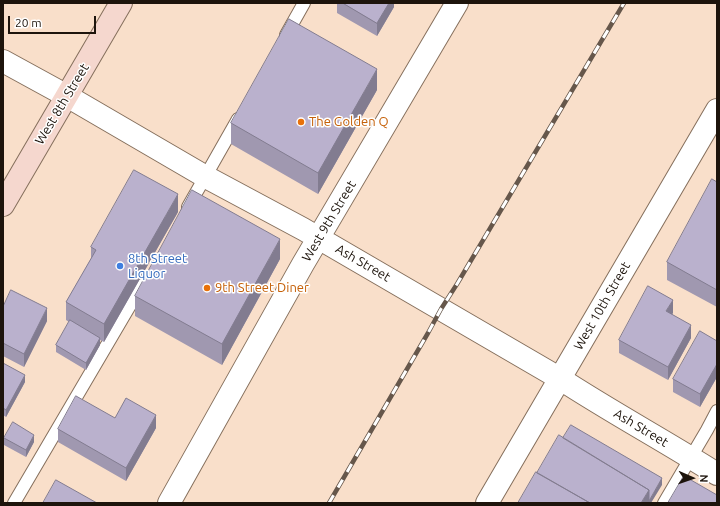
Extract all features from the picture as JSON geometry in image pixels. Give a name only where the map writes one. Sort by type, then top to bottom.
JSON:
[{"type":"main road","name":"West 8th Street","points":[[3,205],[121,3]]},
{"type":"street","name":"West 9th Street","points":[[169,503],[303,264],[457,3]]},
{"type":"street","name":"Ash Street","points":[[3,61],[67,96],[206,177],[319,238],[559,378],[583,394],[691,457],[717,474]]},
{"type":"street","name":"West 10th Street","points":[[487,503],[717,110]]},
{"type":"lane","points":[[281,44],[304,3]]},
{"type":"lane","points":[[184,215],[243,111]]},
{"type":"lane","points":[[14,503],[147,277]]},
{"type":"lane","points":[[664,503],[717,411]]},
{"type":"building","points":[[343,3],[389,3],[377,23]]},
{"type":"building","name":"The Golden Q","points":[[289,19],[377,69],[318,173],[231,123]]},
{"type":"building","name":"8th Street Liquor","points":[[134,170],[178,194],[104,324],[66,302],[96,250],[91,247]]},
{"type":"building","points":[[712,179],[717,182],[717,290],[667,262]]},
{"type":"building","name":"9th Street Diner","points":[[192,190],[280,239],[222,344],[135,296]]},
{"type":"building","points":[[648,286],[673,300],[666,311],[691,325],[668,367],[619,340]]},
{"type":"building","points":[[11,290],[47,308],[24,354],[3,343],[3,307]]},
{"type":"building","points":[[70,320],[100,338],[86,363],[56,345]]},
{"type":"building","points":[[700,331],[717,341],[717,364],[700,394],[673,379]]},
{"type":"building","points":[[3,363],[25,375],[6,410],[3,408]]},
{"type":"building","points":[[76,396],[115,418],[126,398],[156,415],[126,468],[58,429]]},
{"type":"building","points":[[13,422],[34,435],[26,450],[4,438]]},
{"type":"building","points":[[571,425],[662,478],[649,501],[649,490],[563,438]]},
{"type":"building","points":[[559,435],[649,490],[641,503],[590,503],[537,473]]},
{"type":"building","points":[[536,472],[590,503],[518,503]]},
{"type":"building","points":[[684,476],[717,495],[717,503],[668,503]]},
{"type":"building","points":[[56,480],[97,503],[43,503]]},
{"type":"railway","points":[[329,503],[441,309],[624,3]]},
{"type":"place","name":"The Golden Q","points":[[301,122]]},
{"type":"place","name":"8th Street Liquor","points":[[120,266]]},
{"type":"place","name":"9th Street Diner","points":[[207,288]]}]
